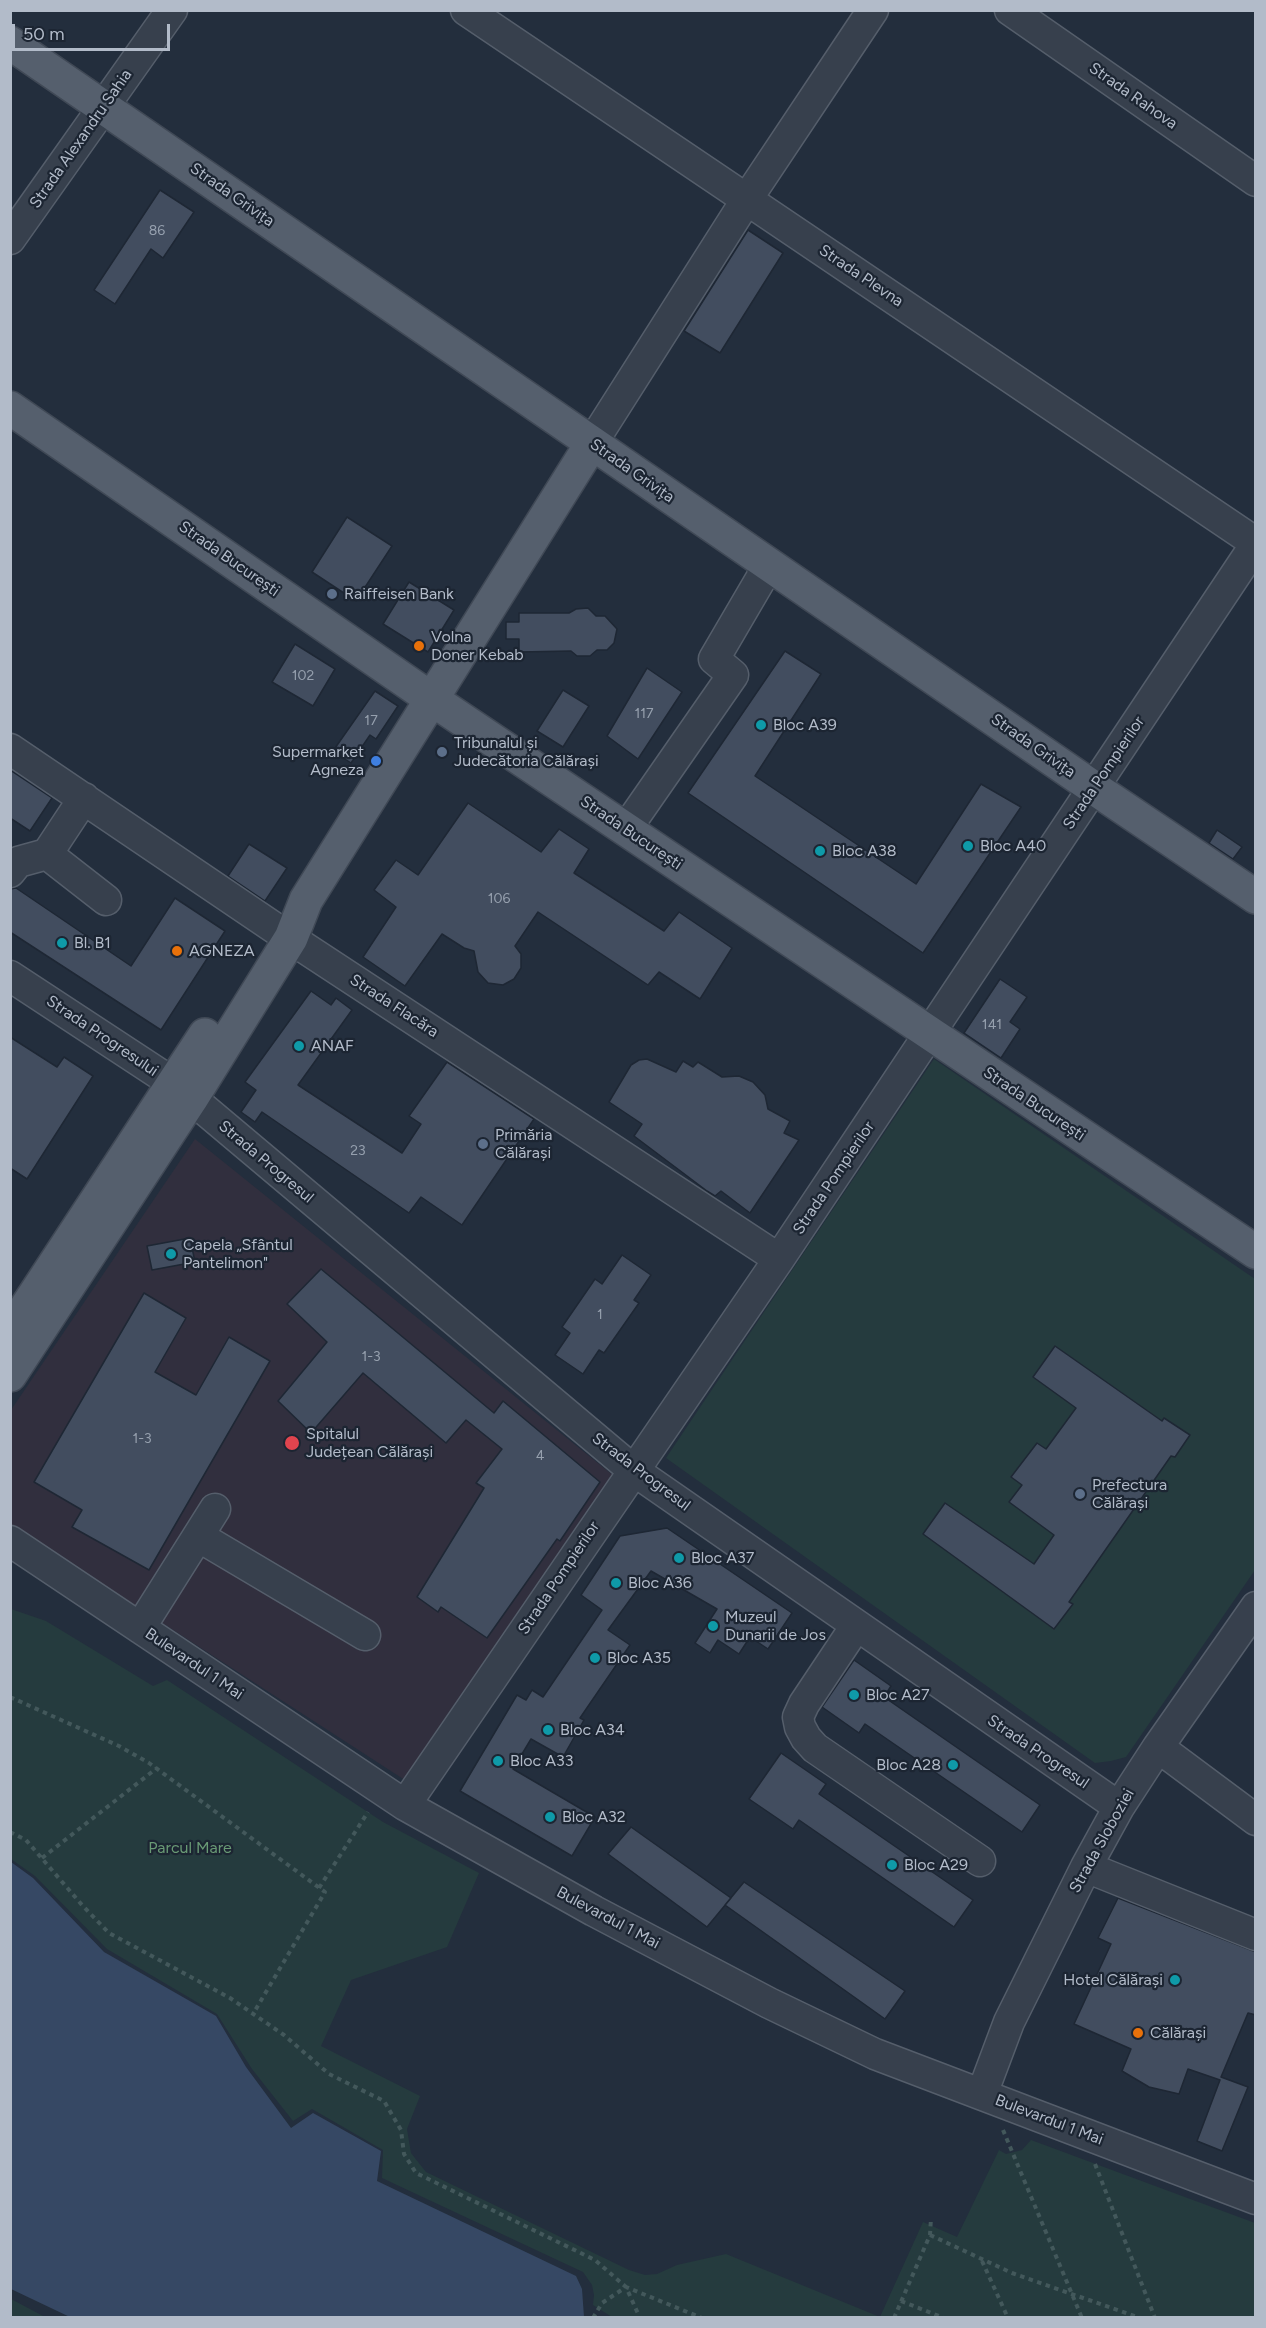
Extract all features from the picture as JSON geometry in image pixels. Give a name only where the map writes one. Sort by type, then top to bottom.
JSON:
[{"type":"main road","name":"Strada Grivița","points":[[10,43],[1256,897]]},
{"type":"main road","name":"Strada București","points":[[10,408],[434,700],[1256,1252]]},
{"type":"main road","points":[[10,1375],[182,1091],[434,700],[592,443]]},
{"type":"main road","points":[[10,1332],[182,1091]]},
{"type":"street","name":"Strada Alexandru Sahia","points":[[10,238],[172,10]]},
{"type":"street","name":"Strada Plevna","points":[[466,10],[1256,544]]},
{"type":"street","points":[[592,443],[747,199],[873,10]]},
{"type":"street","name":"Strada Rahova","points":[[1010,10],[1256,181]]},
{"type":"street","name":"Strada Pompierilor","points":[[405,1805],[931,1035],[1256,544]]},
{"type":"street","points":[[626,829],[733,675],[714,659],[769,565]]},
{"type":"street","name":"Strada Flacăra","points":[[10,749],[284,934],[779,1259]]},
{"type":"street","points":[[13,864],[47,854],[84,798]]},
{"type":"street","points":[[47,854],[106,900]]},
{"type":"street","name":"Strada Progresului","points":[[10,976],[182,1091]]},
{"type":"street","name":"Strada Progresul","points":[[182,1091],[633,1470],[1119,1807]]},
{"type":"street","points":[[140,1628],[216,1509]]},
{"type":"street","points":[[198,1536],[365,1635]]},
{"type":"street","name":"Bulevardul 1 Mai","points":[[10,1541],[405,1805],[594,1911],[769,2003],[875,2054],[1256,2199]]},
{"type":"street","name":"Strada Sloboziei","points":[[982,2094],[1009,2022],[1086,1867],[1119,1807],[1256,1607]]},
{"type":"street","points":[[856,1626],[801,1710],[798,1717],[800,1727],[815,1748],[980,1861]]},
{"type":"street","points":[[1158,1747],[1256,1820]]},
{"type":"street","points":[[1086,1867],[1256,1935]]},
{"type":"path","points":[[10,1697],[119,1746],[157,1768],[325,1892],[253,2014]]},
{"type":"path","points":[[42,1858],[157,1768]]},
{"type":"path","points":[[319,1888],[368,1812]]},
{"type":"path","points":[[10,1832],[26,1840],[109,1933],[230,1998],[284,2035],[329,2074],[384,2102],[401,2130],[404,2154],[416,2173],[595,2260],[626,2287],[702,2318]]},
{"type":"path","points":[[1001,2125],[1082,2318]]},
{"type":"path","points":[[1094,2161],[1155,2318]]},
{"type":"path","points":[[894,2318],[930,2235],[931,2218]]},
{"type":"path","points":[[930,2235],[1012,2273],[1140,2318]]},
{"type":"path","points":[[982,2259],[1008,2318]]},
{"type":"path","points":[[593,2318],[602,2303],[626,2287]]},
{"type":"path","points":[[626,2287],[640,2318]]},
{"type":"path","points":[[901,2301],[944,2318]]},
{"type":"shaded area","name":"Spitalul Județean Călărași","points":[[195,1139],[614,1476],[411,1784],[11,1525],[11,1410]]},
{"type":"green space","points":[[934,1059],[1255,1279],[1255,1570],[1126,1757],[1111,1761],[1095,1763],[666,1458]]},
{"type":"green space","name":"Parcul Mare","points":[[11,1609],[46,1621],[153,1686],[167,1680],[383,1822],[479,1873],[447,1947],[351,1980],[321,2046],[420,2096],[407,2129],[411,2153],[426,2172],[629,2270],[645,2275],[657,2274],[677,2265],[726,2254],[880,2317],[612,2317],[593,2305],[592,2285],[583,2272],[382,2178],[383,2150],[312,2109],[293,2121],[252,2069],[217,2014],[107,1949],[35,1876],[11,1859]]},
{"type":"green space","points":[[1031,2140],[1255,2223],[1255,2317],[880,2317],[923,2222],[957,2237],[999,2150],[1006,2154],[1022,2150]]},
{"type":"green space","points":[[11,2299],[45,2317],[11,2317]]},
{"type":"water","points":[[11,1862],[33,1878],[104,1952],[216,2016],[246,2067],[291,2128],[313,2113],[381,2151],[377,2181],[576,2276],[582,2289],[584,2317],[72,2318],[11,2289]]},
{"type":"building","points":[[160,190],[194,212],[163,258],[151,249],[115,304],[94,290]]},
{"type":"building","points":[[748,230],[783,253],[720,353],[684,331]]},
{"type":"building","points":[[347,517],[392,546],[356,601],[312,572]]},
{"type":"building","points":[[409,582],[454,610],[428,652],[383,624]]},
{"type":"building","points":[[588,608],[596,616],[605,616],[617,629],[614,643],[607,650],[597,650],[590,656],[577,656],[571,651],[519,652],[519,639],[506,639],[506,622],[519,622],[519,613],[569,613],[576,609]]},
{"type":"building","points":[[295,644],[335,669],[313,706],[272,682]]},
{"type":"building","points":[[785,651],[821,674],[755,776],[916,884],[981,784],[1021,807],[923,953],[688,793]]},
{"type":"building","points":[[647,668],[682,692],[638,759],[607,736]]},
{"type":"building","points":[[563,690],[589,706],[563,747],[537,731]]},
{"type":"building","points":[[375,691],[398,706],[376,739],[370,735],[351,763],[333,751]]},
{"type":"building","points":[[10,770],[52,798],[30,831],[10,818]]},
{"type":"building","points":[[468,803],[541,852],[559,829],[589,849],[574,873],[664,931],[679,912],[732,948],[700,999],[659,972],[648,985],[538,912],[515,946],[521,954],[521,968],[514,979],[503,985],[488,983],[478,972],[474,951],[464,948],[442,934],[405,986],[363,957],[396,907],[374,890],[396,860],[418,875]]},
{"type":"building","points":[[1217,830],[1242,847],[1233,859],[1209,843]]},
{"type":"building","points":[[249,844],[287,868],[265,901],[228,876]]},
{"type":"building","points":[[16,888],[131,966],[175,898],[225,931],[161,1030],[10,932],[10,889]]},
{"type":"building","points":[[1000,979],[1027,997],[1010,1022],[1020,1029],[1001,1058],[964,1033]]},
{"type":"building","points":[[311,991],[331,1005],[336,998],[352,1010],[298,1085],[402,1153],[421,1124],[409,1116],[447,1062],[534,1119],[462,1225],[421,1197],[409,1213],[262,1112],[255,1122],[241,1112],[256,1090],[245,1082]]},
{"type":"building","points":[[10,1037],[57,1067],[64,1057],[93,1076],[27,1179],[10,1168]]},
{"type":"building","points":[[647,1059],[676,1072],[683,1061],[693,1067],[698,1062],[722,1077],[739,1076],[753,1082],[765,1095],[768,1109],[790,1121],[784,1133],[799,1140],[750,1213],[721,1191],[715,1196],[707,1191],[634,1136],[642,1124],[609,1102],[631,1065],[639,1060]]},
{"type":"building","name":"Capela „Sfântul Pantelimon\"","points":[[190,1238],[195,1262],[152,1270],[147,1246]]},
{"type":"building","points":[[622,1255],[651,1275],[634,1300],[639,1303],[604,1353],[599,1350],[583,1374],[555,1355],[570,1333],[562,1327],[595,1279],[602,1284]]},
{"type":"building","points":[[321,1269],[494,1413],[503,1401],[600,1482],[560,1541],[557,1539],[487,1638],[441,1607],[438,1612],[417,1597],[484,1488],[476,1483],[502,1449],[466,1420],[446,1443],[363,1373],[311,1433],[278,1401],[327,1342],[287,1304]]},
{"type":"building","points":[[144,1293],[186,1318],[155,1372],[196,1395],[229,1337],[270,1361],[149,1570],[72,1527],[82,1510],[34,1482]]},
{"type":"building","name":"Prefectura Călărași","points":[[1055,1346],[1162,1421],[1164,1418],[1190,1435],[1175,1457],[1171,1456],[1069,1602],[1073,1604],[1054,1629],[923,1534],[945,1503],[1034,1564],[1054,1535],[1009,1502],[1022,1485],[1011,1477],[1037,1443],[1046,1449],[1076,1408],[1033,1377]]},
{"type":"building","points":[[667,1528],[792,1613],[768,1649],[750,1637],[739,1654],[718,1640],[710,1653],[695,1643],[717,1609],[651,1571],[608,1630],[630,1645],[580,1718],[584,1720],[563,1757],[531,1739],[513,1769],[595,1817],[572,1856],[460,1791],[517,1695],[526,1700],[532,1690],[543,1697],[602,1610],[581,1595],[620,1536]]},
{"type":"building","name":"Bloc A28","points":[[854,1660],[891,1686],[884,1697],[1040,1805],[1022,1832],[865,1724],[859,1733],[822,1707]]},
{"type":"building","name":"Bloc A29","points":[[781,1753],[826,1784],[819,1794],[973,1900],[954,1927],[799,1820],[793,1829],[749,1799]]},
{"type":"building","points":[[631,1827],[731,1898],[707,1927],[608,1854]]},
{"type":"building","points":[[744,1882],[905,1991],[885,2019],[725,1905]]},
{"type":"building","name":"Hotel Călărași","points":[[1118,1898],[1256,1952],[1256,2015],[1248,2013],[1221,2077],[1248,2087],[1222,2151],[1197,2141],[1220,2080],[1188,2069],[1179,2094],[1149,2087],[1122,2071],[1131,2049],[1074,2024],[1111,1944],[1098,1938]]},
{"type":"place","name":"Raiffeisen Bank","points":[[332,594]]},
{"type":"place","name":"Volna Doner Kebab","points":[[419,646]]},
{"type":"place","name":"Bloc A39","points":[[761,725]]},
{"type":"place","name":"Tribunalul și Judecătoria Călărași","points":[[442,752]]},
{"type":"place","name":"Supermarket Agneza","points":[[376,761]]},
{"type":"place","name":"Bloc A40","points":[[968,846]]},
{"type":"place","name":"Bloc A38","points":[[820,851]]},
{"type":"place","name":"Bl. B1","points":[[62,943]]},
{"type":"place","name":"AGNEZA","points":[[177,951]]},
{"type":"place","name":"ANAF","points":[[299,1046]]},
{"type":"place","name":"Primăria Călărași","points":[[483,1144]]},
{"type":"place","name":"Capela „Sfântul Pantelimon\"","points":[[171,1254]]},
{"type":"place","name":"Spitalul Județean Călărași","points":[[292,1443]]},
{"type":"place","name":"Prefectura Călărași","points":[[1080,1494]]},
{"type":"place","name":"Bloc A37","points":[[679,1558]]},
{"type":"place","name":"Bloc A36","points":[[616,1583]]},
{"type":"place","name":"Muzeul Dunarii de Jos","points":[[713,1626]]},
{"type":"place","name":"Bloc A35","points":[[595,1658]]},
{"type":"place","name":"Bloc A27","points":[[854,1695]]},
{"type":"place","name":"Bloc A34","points":[[548,1730]]},
{"type":"place","name":"Bloc A33","points":[[498,1761]]},
{"type":"place","name":"Bloc A28","points":[[953,1765]]},
{"type":"place","name":"Bloc A32","points":[[550,1817]]},
{"type":"place","name":"Bloc A29","points":[[892,1865]]},
{"type":"place","name":"Hotel Călărași","points":[[1175,1980]]},
{"type":"place","name":"Călărași","points":[[1138,2033]]}]
